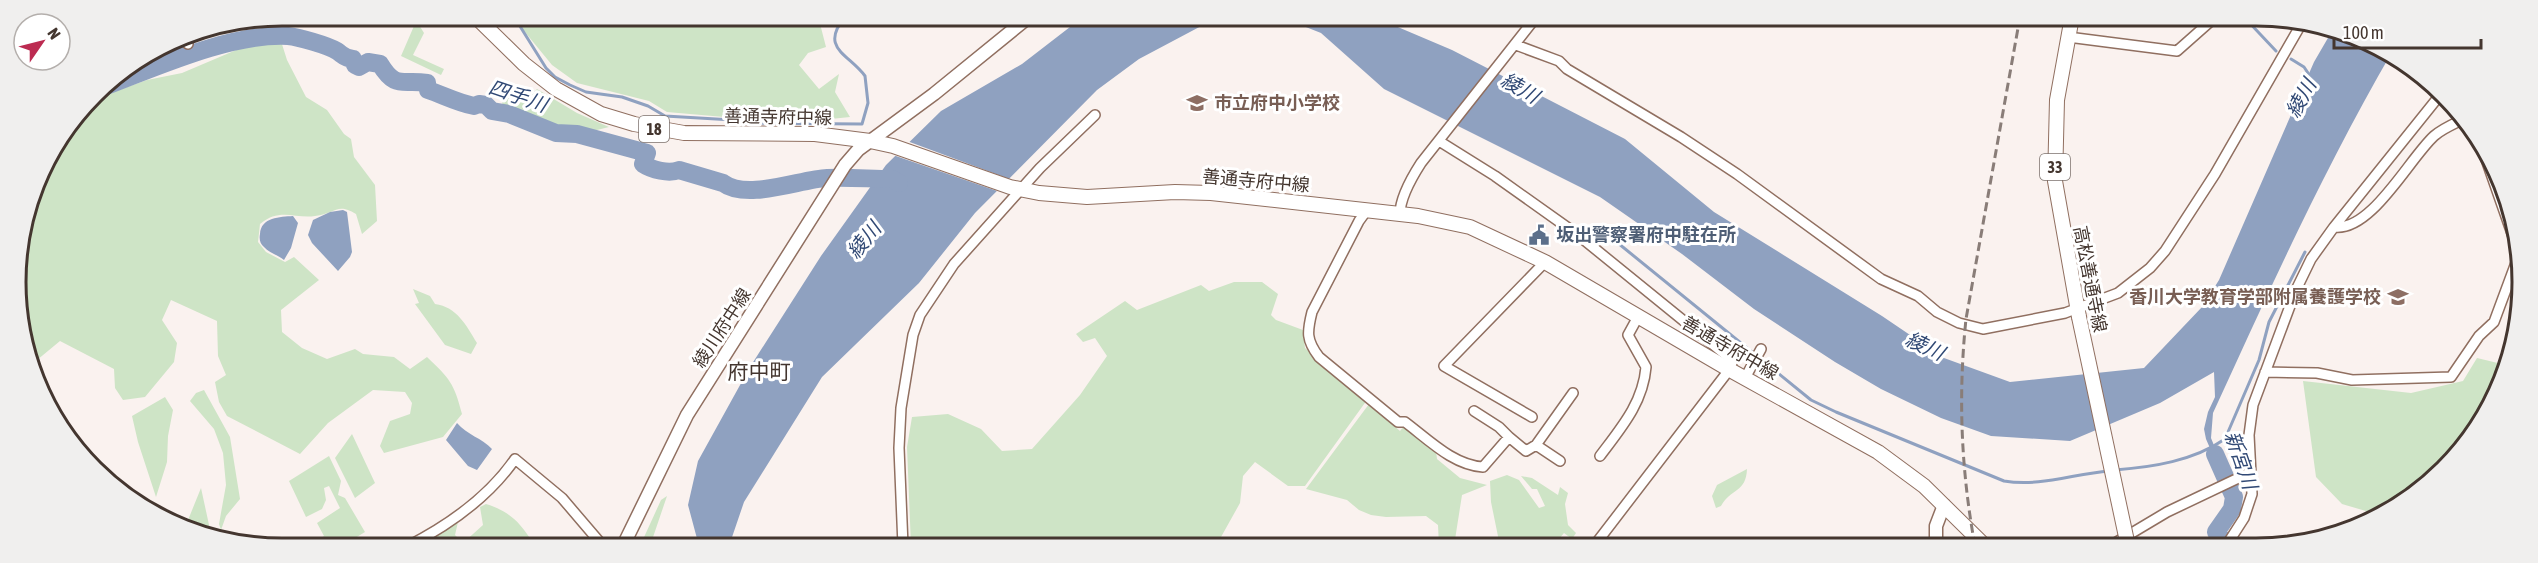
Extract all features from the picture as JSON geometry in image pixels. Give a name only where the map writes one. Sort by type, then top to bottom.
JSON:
[{"type":"main road","name":"善通寺府中線","points":[[486,26],[541,78],[570,98],[616,119],[684,133],[815,134],[870,141],[893,146],[1016,188],[1087,197],[1175,192],[1211,193],[1400,214],[1470,227],[1545,262],[1730,370],[1878,452],[1944,505],[1978,538]]},
{"type":"main road","name":"綾川府中線","points":[[627,538],[687,415],[840,172],[858,150],[934,94],[1018,26]]},
{"type":"main road","name":"高松善通寺線","points":[[2070,26],[2057,100],[2055,181],[2078,313],[2126,538]]},
{"type":"main road","points":[[1936,538],[1936,526],[1944,505]]},
{"type":"street","points":[[1400,214],[1400,208],[1412,178],[1530,26]]},
{"type":"street","points":[[2068,37],[2177,51],[2205,26]]},
{"type":"street","points":[[1516,45],[1559,61],[1567,69],[1681,137],[1737,174],[1881,279],[1918,296],[1937,312],[1959,323],[1983,329],[2065,313],[2078,313],[2118,293],[2150,268],[2165,251],[2216,174],[2298,29]]},
{"type":"street","points":[[2232,538],[2237,532],[2252,494],[2249,435],[2253,405],[2284,319],[2311,259],[2437,99]]},
{"type":"street","points":[[903,538],[899,448],[901,408],[913,335],[920,315],[954,264],[1016,188],[1095,115]]},
{"type":"street","points":[[2334,227],[2342,228],[2370,212],[2434,136],[2457,123]]},
{"type":"street","points":[[1440,140],[1496,176],[1578,235],[1727,356],[1732,363],[1730,370],[1600,538]]},
{"type":"street","points":[[1367,210],[1359,221],[1312,312],[1308,328],[1309,345],[1319,357],[1398,422],[1405,422],[1448,454],[1470,466],[1483,467],[1509,437]]},
{"type":"street","points":[[1532,417],[1444,366],[1545,262]]},
{"type":"street","points":[[2265,372],[2317,373],[2352,380],[2451,377],[2479,336],[2494,322],[2512,273]]},
{"type":"street","points":[[1600,456],[1636,406],[1646,376],[1646,367],[1628,335],[1639,315]]},
{"type":"street","points":[[1745,378],[1758,355]]},
{"type":"street","points":[[1474,411],[1500,427],[1526,451],[1536,445],[1573,393]]},
{"type":"street","points":[[1536,445],[1560,461]]},
{"type":"street","points":[[421,538],[469,509],[486,494],[515,459],[562,498],[596,538]]},
{"type":"street","points":[[2123,538],[2167,512],[2251,472]]},
{"type":"green space","points":[[414,26],[420,26],[424,33],[413,55],[444,69],[441,75],[401,56]]},
{"type":"green space","points":[[520,26],[821,26],[826,47],[808,53],[799,65],[819,89],[839,74],[835,92],[850,117],[821,120],[747,119],[667,112],[649,101],[577,83],[552,65]]},
{"type":"green space","points":[[281,41],[287,60],[306,97],[327,110],[344,134],[351,139],[354,157],[375,185],[377,221],[362,234],[356,214],[344,209],[308,217],[274,216],[260,224],[258,242],[266,252],[285,262],[294,257],[319,280],[281,310],[282,332],[302,348],[327,359],[355,349],[363,354],[394,357],[410,369],[427,357],[450,382],[462,414],[443,437],[384,453],[380,446],[390,421],[410,414],[412,403],[405,392],[373,390],[328,423],[300,454],[227,416],[219,402],[215,382],[226,375],[218,356],[217,321],[171,300],[162,320],[177,343],[174,362],[145,397],[123,400],[115,388],[114,369],[60,341],[38,360],[30,331],[26,298],[26,265],[30,232],[45,184],[69,139],[107,94],[147,80],[182,73],[255,42]]},
{"type":"green space","points":[[537,89],[577,113],[609,127],[589,132],[554,124],[502,106],[504,92],[529,97]]},
{"type":"green space","points":[[1234,282],[1262,282],[1278,294],[1271,315],[1276,320],[1303,330],[1305,348],[1367,400],[1305,486],[1288,486],[1255,462],[1243,476],[1240,503],[1220,538],[911,538],[907,447],[912,417],[948,414],[981,429],[1002,451],[1032,449],[1080,395],[1107,356],[1095,338],[1083,342],[1076,334],[1125,301],[1137,310],[1201,285],[1209,291]]},
{"type":"green space","points":[[413,289],[430,296],[435,304],[449,309],[460,318],[477,343],[471,354],[445,345],[415,304],[419,303]]},
{"type":"green space","points":[[2477,358],[2499,363],[2486,395],[2460,437],[2438,463],[2399,494],[2368,512],[2342,504],[2316,477],[2303,381],[2411,393],[2463,381]]},
{"type":"green space","points":[[204,390],[230,437],[240,499],[226,516],[221,530],[219,524],[226,485],[223,453],[214,429],[190,401],[196,393]]},
{"type":"green space","points":[[165,397],[173,410],[168,436],[167,462],[156,497],[132,416]]},
{"type":"green space","points":[[1369,404],[1400,431],[1404,426],[1436,451],[1437,459],[1460,478],[1487,485],[1462,495],[1455,538],[1439,538],[1438,525],[1426,516],[1371,515],[1359,510],[1347,500],[1306,489]]},
{"type":"green space","points":[[352,434],[375,483],[355,498],[335,458]]},
{"type":"green space","points":[[329,456],[341,481],[338,495],[345,498],[365,532],[355,538],[321,538],[324,536],[317,523],[340,508],[329,486],[324,488],[326,500],[322,509],[306,517],[289,481]]},
{"type":"green space","points":[[1747,469],[1741,487],[1716,508],[1712,496],[1717,485]]},
{"type":"green space","points":[[1507,475],[1519,480],[1539,508],[1545,506],[1537,489],[1532,489],[1521,476],[1532,478],[1558,495],[1560,487],[1568,493],[1565,504],[1568,525],[1576,533],[1573,538],[1564,533],[1560,538],[1498,538],[1491,502],[1490,481]]},
{"type":"green space","points":[[201,488],[210,527],[188,520]]},
{"type":"green space","points":[[667,496],[653,538],[644,538],[661,500]]},
{"type":"green space","points":[[486,504],[507,513],[530,538],[469,538],[483,525],[480,507]]},
{"type":"green space","points":[[458,522],[455,535],[458,538],[432,538]]},
{"type":"water","name":"綾川","points":[[1201,26],[1139,59],[1097,90],[975,213],[919,283],[822,377],[744,502],[732,538],[697,538],[688,505],[698,461],[750,367],[821,256],[886,165],[941,111],[1022,64],[1070,27]]},
{"type":"water","name":"綾川","points":[[1303,26],[1395,26],[1452,50],[1625,139],[1714,212],[1882,316],[1944,358],[2010,382],[2144,368],[2202,307],[2219,280],[2314,62],[2329,36],[2370,52],[2387,62],[2320,185],[2213,413],[2211,438],[2226,475],[2222,476],[2204,429],[2215,397],[2214,372],[2160,403],[2070,441],[1991,436],[1941,418],[1881,389],[1835,362],[1754,309],[1682,254],[1600,197],[1384,89],[1321,33]]},
{"type":"water","points":[[343,210],[347,212],[352,252],[338,271],[312,243],[308,235],[313,220],[330,212]]},
{"type":"water","points":[[293,216],[298,223],[291,248],[284,260],[263,246],[260,241],[261,228],[267,221]]},
{"type":"water","points":[[457,423],[492,449],[477,470],[468,466],[446,440]]},
{"type":"pier","points":[[907,141],[1012,180],[1000,192],[893,155]]},
{"type":"waterway","points":[[520,26],[546,68],[555,77],[586,92],[622,97],[648,106],[665,116],[733,120],[745,123],[862,124],[868,103],[865,76],[835,43],[839,26]]},
{"type":"waterway","points":[[2252,26],[2276,51]]},
{"type":"waterway","name":"四手川","points":[[125,79],[218,46],[242,40],[288,36],[337,51],[353,59],[355,65],[359,67],[368,62],[380,64],[395,80],[427,83],[428,90],[462,103],[474,106],[486,105],[492,111],[509,114],[556,133],[577,134],[647,153],[643,164],[656,170],[670,172],[679,170],[733,188],[746,190],[774,188],[827,178],[892,179],[899,183]]},
{"type":"waterway","points":[[177,48],[183,57]]},
{"type":"waterway","name":"綾川","points":[[2291,59],[2304,67],[2310,76]]},
{"type":"waterway","points":[[1608,235],[1811,400],[1836,412],[2004,481],[2044,481],[2109,471]]},
{"type":"waterway","points":[[2115,470],[2172,462],[2200,453],[2225,439],[2259,360],[2269,322],[2305,252]]},
{"type":"waterway","name":"新宮川","points":[[2215,454],[2234,497],[2232,509],[2216,532],[2220,536],[2219,538]]},
{"type":"railway","points":[[1974,538],[1962,433],[1962,376],[1966,319],[2018,26]]},
{"type":"place","name":"市立府中小学校","points":[[1197,103]]},
{"type":"place","name":"坂出警察署府中駐在所","points":[[1539,235]]},
{"type":"place","name":"香川大学教育学部附属養護学校","points":[[2398,297]]},
{"type":"district","name":"府中町","points":[[759,372]]}]
